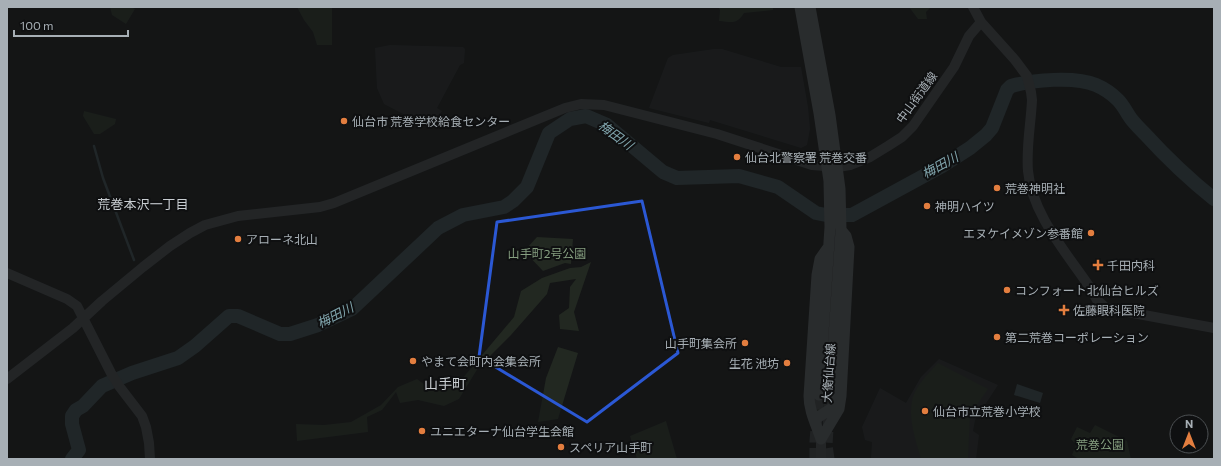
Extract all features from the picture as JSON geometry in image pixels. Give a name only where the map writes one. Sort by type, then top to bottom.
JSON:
[{"type":"main road","name":"大衡仙台線","points":[[800,7],[813,51]]},
{"type":"main road","name":"大衡仙台線","points":[[810,7],[818,113],[832,167],[835,205],[849,247],[841,396],[839,409],[820,439]]},
{"type":"main road","name":"大衡仙台線","points":[[819,395],[829,222],[835,205]]},
{"type":"main road","name":"大衡仙台線","points":[[830,396],[832,346],[841,226]]},
{"type":"main road","name":"大衡仙台線","points":[[820,439],[815,420],[810,409],[809,396],[817,275],[820,259],[827,248]]},
{"type":"main road","points":[[815,420],[834,407],[837,403],[839,374],[842,374]]},
{"type":"main road","points":[[815,420],[839,409]]},
{"type":"street","points":[[973,7],[981,22],[1015,60],[1027,76],[1031,92],[1028,170],[1035,202],[1047,225],[1097,300],[1106,308],[1110,309],[1214,328]]},
{"type":"street","name":"中山街道線","points":[[832,167],[850,165],[870,157],[902,137],[913,126],[954,67],[969,36],[981,22]]},
{"type":"street","points":[[7,379],[72,330],[102,301],[170,246],[205,225],[238,216],[313,208],[334,203],[565,108],[581,104],[596,104],[622,109],[717,134],[812,165],[832,167]]},
{"type":"street","points":[[7,273],[67,299],[77,306],[84,317],[92,337],[111,373],[142,416],[149,443],[150,459]]},
{"type":"street","points":[[820,439],[821,459]]},
{"type":"highlighted area","points":[[642,201],[678,353],[587,422],[479,357],[497,222]]},
{"type":"shaded area","points":[[390,45],[463,47],[465,49],[464,63],[460,65],[437,108],[442,111],[435,124],[416,115],[409,117],[384,104],[377,88],[375,48]]},
{"type":"shaded area","points":[[722,49],[781,67],[801,67],[810,129],[807,145],[801,148],[710,120],[709,123],[649,108],[668,58],[673,55]]},
{"type":"shaded area","name":"仙台市立荒巻小学校","points":[[939,359],[998,385],[975,420],[973,431],[979,435],[976,459],[871,459],[872,442],[865,440],[862,427],[880,388],[906,403],[921,377]]},
{"type":"shaded area","points":[[1017,384],[1043,393],[1040,403],[1014,395]]},
{"type":"green space","points":[[110,7],[131,7],[135,9],[126,24],[112,15]]},
{"type":"green space","points":[[297,7],[332,7],[332,45],[317,45],[313,32]]},
{"type":"green space","points":[[718,7],[773,7],[773,10],[744,13],[736,21],[730,22],[719,21],[720,10]]},
{"type":"green space","points":[[909,7],[931,7],[926,12],[927,19],[918,19]]},
{"type":"green space","points":[[84,111],[116,119],[115,124],[100,134],[94,134],[83,116]]},
{"type":"green space","name":"山手町2号公園","points":[[537,237],[573,239],[571,264],[565,263],[543,271],[524,251]]},
{"type":"green space","points":[[591,262],[574,312],[579,331],[560,329],[559,315],[569,308],[570,287],[576,279],[550,283],[547,294],[511,335],[478,368],[459,399],[444,406],[418,400],[400,403],[396,392],[382,410],[367,417],[368,432],[297,441],[296,424],[324,425],[351,422],[381,405],[398,387],[417,379],[425,385],[439,391],[456,386],[514,317],[521,291],[542,278],[570,268],[581,267]]},
{"type":"green space","points":[[558,347],[578,353],[558,419],[538,422],[546,378]]},
{"type":"green space","points":[[938,363],[988,389],[970,415],[968,459],[921,459],[912,423],[912,401],[913,396],[919,386]]},
{"type":"green space","points":[[811,397],[835,398],[833,403],[816,412]]},
{"type":"green space","points":[[666,421],[677,459],[637,459],[630,436]]},
{"type":"green space","name":"荒巻公園","points":[[1095,425],[1127,441],[1131,459],[1079,459],[1072,455],[1076,445],[1071,439],[1077,427],[1090,433]]},
{"type":"waterway","name":"梅田川","points":[[72,459],[79,450],[72,424],[72,416],[76,410],[83,406],[102,386],[132,373],[178,358],[195,346],[229,316],[238,316],[280,334],[290,334],[318,325],[352,309],[438,228],[463,215],[504,207],[513,201],[527,187],[549,133],[570,119],[586,116],[607,125],[663,172],[677,178],[739,176],[778,187],[816,213],[826,215],[852,215],[942,166],[970,148],[992,128],[1007,90],[1011,86],[1030,82],[1054,80],[1087,82],[1107,91],[1116,98],[1130,118],[1161,151],[1214,199]]},
{"type":"waterway","points":[[94,146],[103,178],[134,260]]},
{"type":"tunnel","points":[[815,459],[819,395]]},
{"type":"tunnel","points":[[829,459],[827,445],[830,396]]},
{"type":"place","name":"仙台市 荒巻学校給食センター","points":[[344,121]]},
{"type":"place","name":"仙台北警察署 荒巻交番","points":[[737,157]]},
{"type":"place","name":"荒巻神明社","points":[[997,188]]},
{"type":"place","name":"神明ハイツ","points":[[927,206]]},
{"type":"place","name":"エヌケイメゾン参番館","points":[[1091,233]]},
{"type":"place","name":"アローネ北山","points":[[238,239]]},
{"type":"place","name":"千田内科","points":[[1098,265]]},
{"type":"place","name":"コンフォート北仙台ヒルズ","points":[[1007,290]]},
{"type":"place","name":"佐藤眼科医院","points":[[1064,310]]},
{"type":"place","name":"第二荒巻コーポレーション","points":[[997,337]]},
{"type":"place","name":"山手町集会所","points":[[745,343]]},
{"type":"place","name":"やまて会町内会集会所","points":[[413,361]]},
{"type":"place","name":"生花 池坊","points":[[787,363]]},
{"type":"place","name":"仙台市立荒巻小学校","points":[[925,411]]},
{"type":"place","name":"ユニエターナ仙台学生会館","points":[[422,431]]},
{"type":"place","name":"スペリア山手町","points":[[561,447]]},
{"type":"district","name":"荒巻本沢一丁目","points":[[143,204]]},
{"type":"district","name":"山手町","points":[[445,383]]}]
